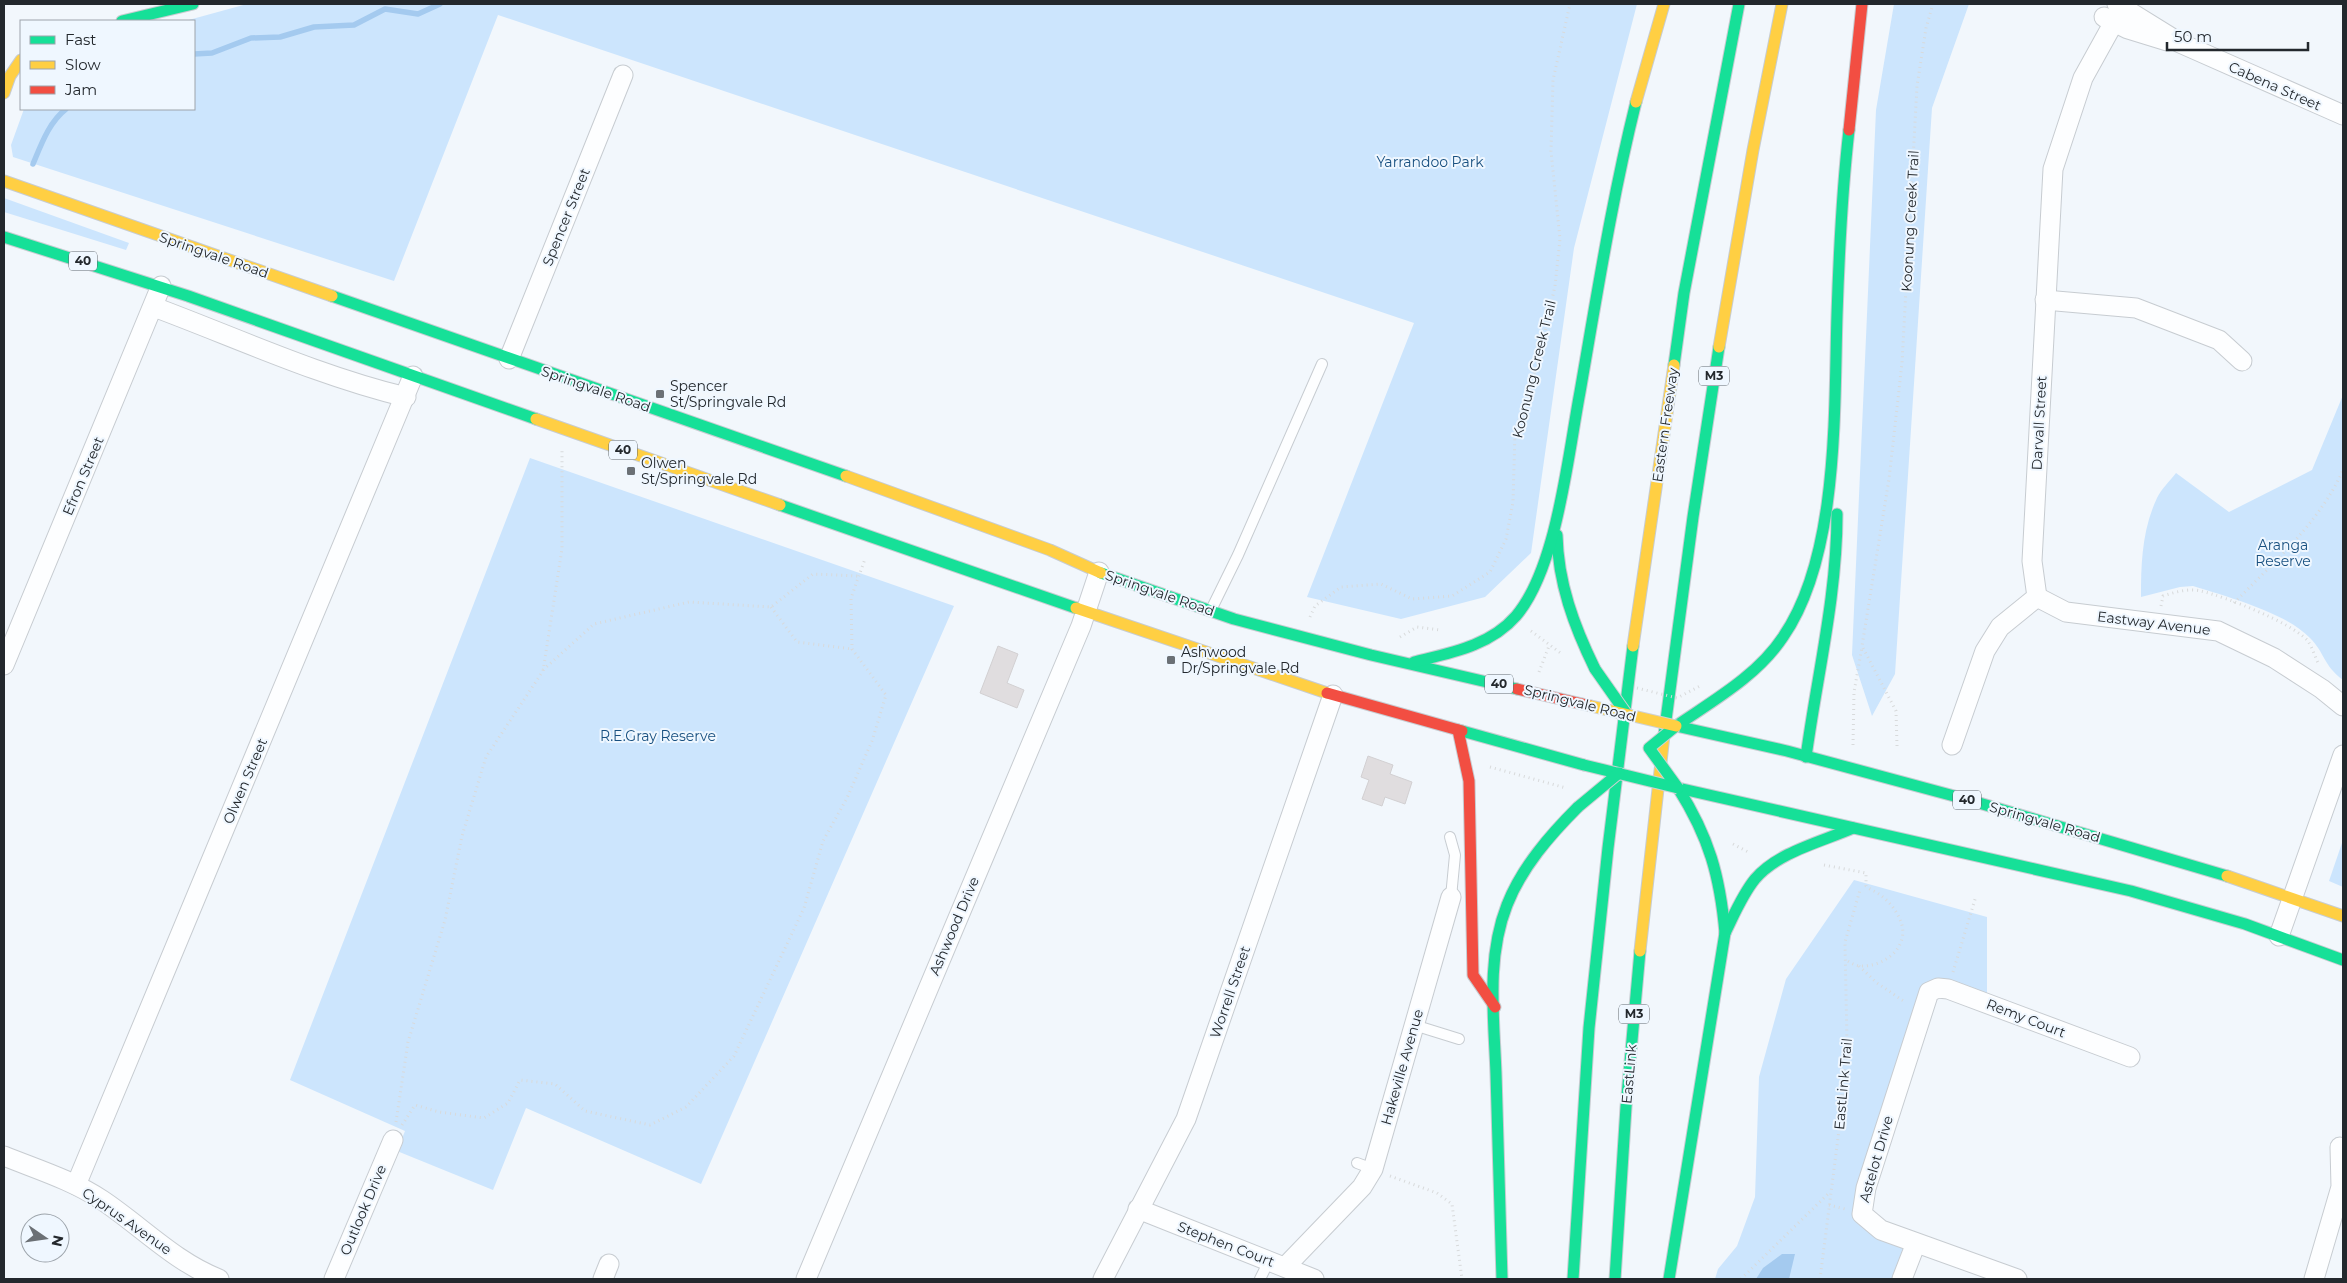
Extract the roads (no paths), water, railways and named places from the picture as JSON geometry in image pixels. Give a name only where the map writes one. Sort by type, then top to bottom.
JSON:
[{"type":"main road","points":[[126,20],[193,4]]},
{"type":"main road","points":[[1664,4],[1640,86],[1623,160],[1559,508],[1557,538],[1562,581],[1575,626],[1595,669],[1628,716],[1645,747],[1678,788],[1688,804],[1706,837],[1716,862],[1722,889],[1725,933],[1669,1279]]},
{"type":"main road","name":"Eastern Freeway","points":[[1573,1279],[1583,1106],[1608,848],[1634,642],[1684,293],[1739,4]]},
{"type":"main road","name":"M3","points":[[1645,747],[1782,4]]},
{"type":"main road","points":[[1502,1279],[1494,1007],[1496,947],[1507,906],[1527,865],[1553,832],[1578,807],[1619,773],[1645,747],[1733,689],[1754,672],[1771,653],[1795,618],[1809,578],[1825,514],[1833,432],[1842,211],[1862,4]]},
{"type":"main road","points":[[6,81],[20,61]]},
{"type":"main road","name":"Springvale Road","points":[[4,181],[1041,546],[1099,572],[1211,611],[1260,626],[1408,663],[1848,767],[2093,835],[2343,916]]},
{"type":"main road","name":"40","points":[[4,237],[162,286],[1086,612],[1333,695],[1584,765],[1690,791],[2131,891],[2279,936],[2343,960]]},
{"type":"main road","points":[[1806,757],[1809,723],[1835,568],[1838,526],[1833,432]]},
{"type":"main road","points":[[1408,663],[1483,643],[1495,636],[1515,617],[1536,581],[1559,508]]},
{"type":"main road","points":[[1458,730],[1469,781],[1473,976],[1494,1007]]},
{"type":"main road","name":"EastLink","points":[[1615,1279],[1645,747]]},
{"type":"main road","points":[[1725,933],[1743,897],[1762,872],[1792,854],[1853,828]]},
{"type":"street","name":"Cabena Street","points":[[2115,9],[2180,44],[2343,116]]},
{"type":"street","name":"Darvall Street","points":[[2037,597],[2032,561],[2053,170],[2083,78],[2086,56],[2115,9]]},
{"type":"street","name":"Spencer Street","points":[[509,359],[623,74]]},
{"type":"street","name":"Efron Street","points":[[4,665],[162,286]]},
{"type":"street","points":[[2045,300],[2136,308],[2220,340],[2242,361]]},
{"type":"street","points":[[154,307],[188,322],[370,388],[406,397]]},
{"type":"street","name":"Olwen Street","points":[[76,1185],[406,397],[413,376]]},
{"type":"street","name":"Ashwood Drive","points":[[806,1279],[1086,612],[1099,572]]},
{"type":"street","points":[[1952,745],[1985,651],[2000,627],[2037,597]]},
{"type":"street","name":"Eastway Avenue","points":[[2037,597],[2066,612],[2218,631],[2274,658],[2322,689],[2343,706]]},
{"type":"street","name":"Worrell Street","points":[[1103,1279],[1186,1118],[1333,695]]},
{"type":"street","points":[[2279,936],[2343,755]]},
{"type":"street","name":"Hakeville Avenue","points":[[1277,1264],[1362,1187],[1365,1166],[1414,1025],[1450,897]]},
{"type":"street","name":"Astelot Drive","points":[[1948,989],[1938,988],[1929,992],[1866,1188],[1862,1214],[1875,1227],[2017,1279]]},
{"type":"street","name":"Remy Court","points":[[1948,989],[2130,1057]]},
{"type":"street","name":"Outlook Drive","points":[[334,1279],[393,1140]]},
{"type":"street","points":[[2314,1279],[2341,1187],[2340,1147]]},
{"type":"street","name":"Cyprus Avenue","points":[[4,1156],[76,1185],[101,1199],[198,1271],[220,1279]]},
{"type":"street","name":"Stephen Court","points":[[1138,1209],[1314,1279]]},
{"type":"street","points":[[1902,1279],[1916,1243]]},
{"type":"lane","points":[[1211,611],[1238,555],[1322,364]]},
{"type":"lane","name":"Hakeville Avenue","points":[[1450,837],[1455,855],[1450,897]]},
{"type":"lane","points":[[1414,1025],[1459,1039]]},
{"type":"lane","points":[[1260,1279],[1277,1264]]},
{"type":"waterway","points":[[195,54],[212,53],[251,38],[280,37],[314,27],[354,25],[385,9],[418,14],[440,4]]},
{"type":"waterway","points":[[33,164],[50,127],[65,110]]},
{"type":"place","name":"Spencer St/Springvale Rd","points":[[660,394]]},
{"type":"place","name":"Olwen St/Springvale Rd","points":[[631,471]]},
{"type":"place","name":"Ashwood Dr/Springvale Rd","points":[[1171,660]]},
{"type":"park label","name":"Yarrandoo Park","points":[[1430,162]]},
{"type":"park label","name":"Aranga Reserve","points":[[2283,554]]},
{"type":"park label","name":"R.E.Gray Reserve","points":[[658,736]]}]
